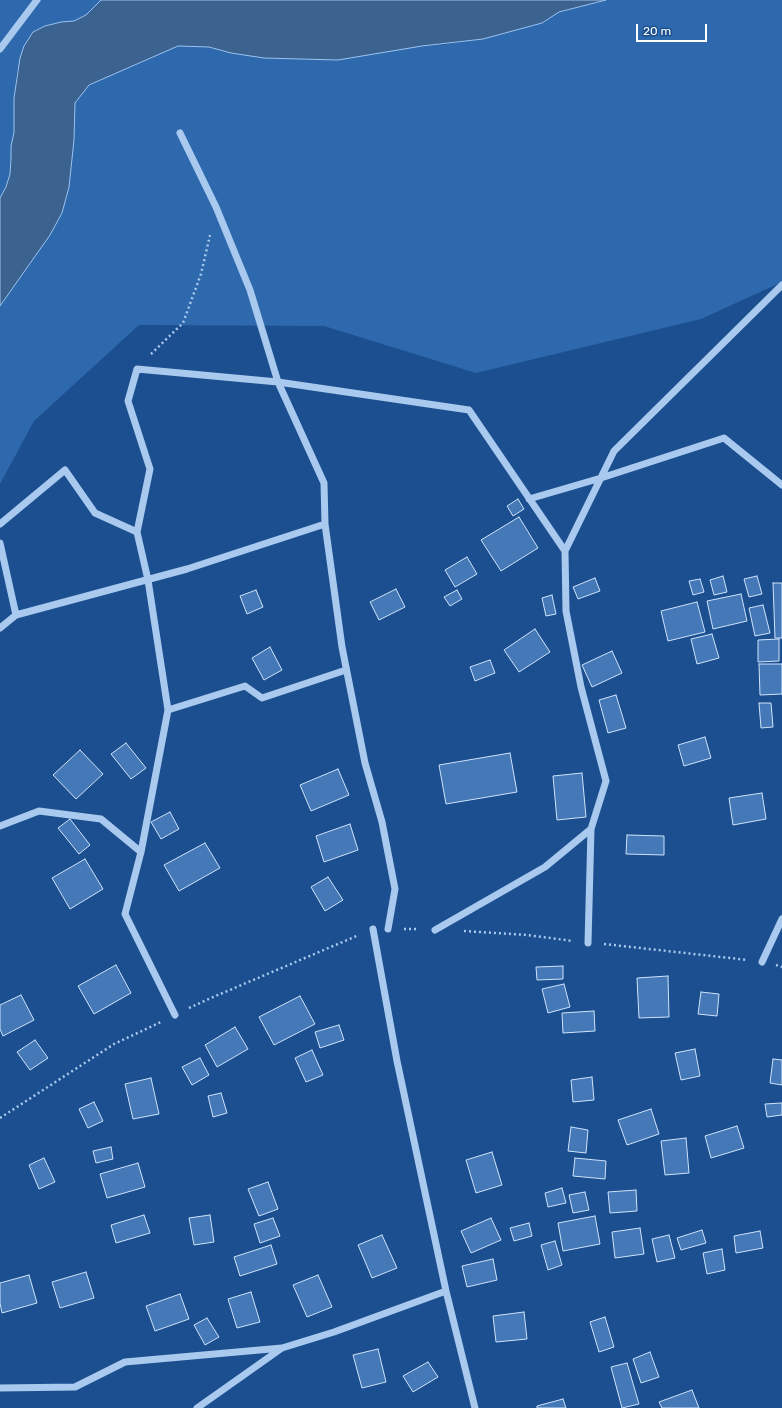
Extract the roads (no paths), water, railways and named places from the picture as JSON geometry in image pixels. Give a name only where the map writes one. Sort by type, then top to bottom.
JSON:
[{"type":"street","points":[[0,49],[37,0]]},
{"type":"street","points":[[180,133],[216,207],[250,290],[278,382],[324,483],[325,524],[346,670],[365,763],[382,822],[395,889],[388,929]]},
{"type":"street","points":[[588,943],[591,829],[606,781],[581,688],[566,611],[565,550],[614,451],[782,285]]},
{"type":"street","points":[[175,1015],[125,914],[141,852],[168,710],[148,580],[137,532],[150,469],[128,401],[137,369],[278,382],[469,410],[528,499],[565,550]]},
{"type":"street","points":[[528,499],[601,478],[724,438],[782,485]]},
{"type":"street","points":[[0,524],[66,470],[95,513],[137,532]]},
{"type":"street","points":[[0,628],[16,615],[187,569],[325,524]]},
{"type":"street","points":[[0,543],[16,615]]},
{"type":"street","points":[[168,710],[245,686],[262,698],[346,670]]},
{"type":"street","points":[[0,826],[39,811],[101,819],[141,852]]},
{"type":"street","points":[[435,930],[545,867],[591,829]]},
{"type":"street","points":[[762,962],[782,918]]},
{"type":"street","points":[[373,929],[398,1061],[446,1291],[475,1408]]},
{"type":"street","points":[[0,1388],[75,1387],[125,1362],[282,1348],[334,1332],[446,1291]]},
{"type":"street","points":[[197,1408],[282,1348]]}]
